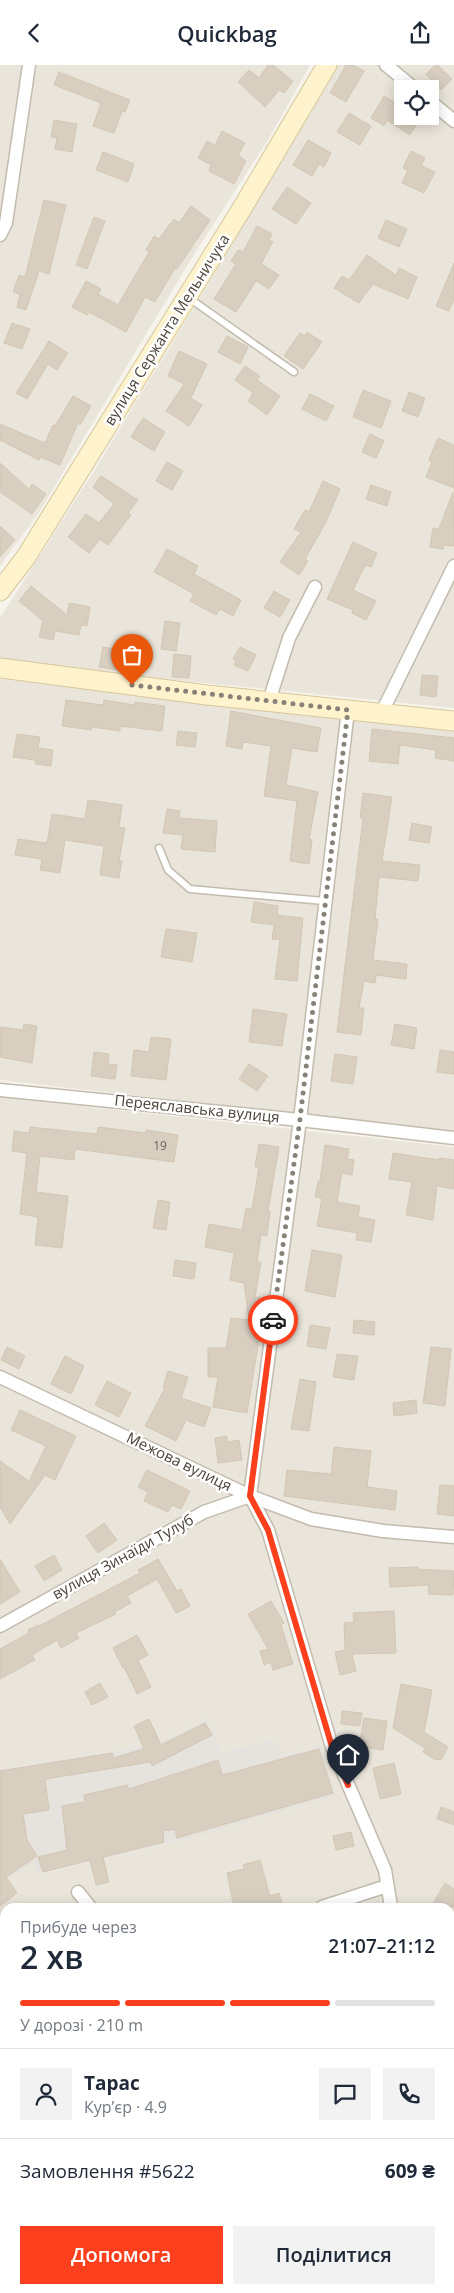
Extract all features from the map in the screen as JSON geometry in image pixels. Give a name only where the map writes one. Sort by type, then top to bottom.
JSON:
[{"type":"street","points":[[0,235],[6,223],[29,65]]},
{"type":"street","name":"вулиця Сержанта Мельничука","points":[[0,591],[26,557],[328,65]]},
{"type":"street","points":[[386,65],[404,80]]},
{"type":"street","points":[[439,108],[454,121]]},
{"type":"street","points":[[382,713],[454,566]]},
{"type":"street","points":[[268,701],[289,638],[315,587]]},
{"type":"street","points":[[0,668],[268,701],[454,721]]},
{"type":"street","points":[[348,710],[324,901],[300,1119],[250,1496],[268,1530],[332,1747],[385,1870],[390,1903]]},
{"type":"street","name":"Переяславська вулиця","points":[[0,1090],[300,1119],[454,1138]]},
{"type":"street","name":"Межова вулиця","points":[[0,1377],[250,1496],[311,1519],[383,1531],[454,1537]]},
{"type":"street","name":"вулиця Зинаїди Тулуб","points":[[0,1627],[204,1512],[250,1496]]},
{"type":"street","points":[[334,1903],[387,1886]]},
{"type":"street","points":[[78,1892],[87,1903]]},
{"type":"lane","points":[[187,297],[294,372]]},
{"type":"lane","points":[[159,848],[168,871],[190,889],[324,901]]},
{"type":"shaded area","points":[[0,65],[310,65],[268,140],[196,251],[38,514],[0,566]]},
{"type":"shaded area","points":[[337,65],[454,65],[454,708],[0,662],[0,618],[92,474],[215,273]]},
{"type":"shaded area","points":[[0,679],[454,730],[454,1132],[0,1080]]},
{"type":"shaded area","points":[[0,1097],[454,1147],[454,1903],[0,1903],[0,1884],[34,1861],[40,1874],[188,1839],[320,1745],[281,1756],[275,1739],[221,1752],[208,1717],[152,1745],[0,1769]]},
{"type":"shaded area","points":[[208,1717],[221,1752],[275,1739],[282,1756],[320,1745],[336,1796],[188,1839],[39,1874],[34,1862],[0,1884],[0,1769],[152,1745]]},
{"type":"building","points":[[268,65],[273,65],[293,81],[284,93],[279,90],[265,107],[238,82],[249,70],[259,78]]},
{"type":"building","points":[[346,65],[353,65],[364,71],[346,102],[330,93]]},
{"type":"building","points":[[435,65],[438,65],[452,79],[441,90],[439,88],[439,80],[432,80],[426,74]]},
{"type":"building","points":[[59,72],[130,100],[125,112],[122,111],[114,133],[93,126],[101,103],[54,85]]},
{"type":"building","points":[[384,96],[394,102],[394,125],[387,120],[384,126],[371,118]]},
{"type":"building","points":[[349,113],[371,126],[360,145],[337,132]]},
{"type":"building","points":[[54,120],[77,124],[72,152],[55,149],[57,138],[51,137]]},
{"type":"building","points":[[395,125],[416,125],[410,135]]},
{"type":"building","points":[[222,131],[245,143],[238,155],[246,161],[234,184],[209,171],[211,165],[198,158],[207,141],[215,145]]},
{"type":"building","points":[[308,140],[331,153],[324,167],[319,164],[312,176],[293,165]]},
{"type":"building","points":[[411,151],[425,158],[421,166],[435,172],[424,193],[402,183],[408,170],[403,168]]},
{"type":"building","points":[[103,152],[134,164],[128,182],[96,170]]},
{"type":"building","points":[[287,187],[311,203],[296,224],[272,209]]},
{"type":"building","points":[[44,200],[66,205],[49,274],[39,271],[26,310],[17,307],[20,294],[13,292],[19,275],[25,277]]},
{"type":"building","points":[[191,206],[210,220],[177,269],[175,268],[155,302],[145,297],[126,332],[89,312],[87,315],[72,307],[86,281],[101,289],[98,294],[118,305],[149,252],[146,250],[154,236],[159,239],[174,219],[179,223]]},
{"type":"building","points":[[94,217],[105,221],[87,269],[76,265]]},
{"type":"building","points":[[386,220],[407,229],[399,247],[378,238]]},
{"type":"building","points":[[257,226],[272,234],[269,240],[273,242],[261,264],[279,275],[269,289],[256,281],[236,312],[214,299],[236,264],[231,261],[238,250],[243,252]]},
{"type":"building","points":[[367,255],[396,275],[399,268],[417,277],[408,299],[373,284],[359,303],[334,288],[342,276],[349,280]]},
{"type":"building","points":[[454,263],[454,299],[449,311],[436,306]]},
{"type":"building","points":[[12,323],[30,329],[22,349],[4,343]]},
{"type":"building","points":[[307,332],[322,342],[303,369],[284,356],[300,333],[305,336]]},
{"type":"building","points":[[227,336],[248,347],[240,364],[218,352]]},
{"type":"building","points":[[49,341],[68,353],[57,370],[48,364],[27,399],[16,393]]},
{"type":"building","points":[[179,351],[207,364],[191,398],[202,405],[189,426],[166,411],[184,384],[168,376]]},
{"type":"building","points":[[245,366],[260,376],[257,380],[280,396],[267,415],[248,401],[253,393],[235,380]]},
{"type":"building","points":[[363,390],[391,401],[381,428],[353,417]]},
{"type":"building","points":[[409,392],[425,398],[418,417],[402,411]]},
{"type":"building","points":[[310,394],[334,406],[326,421],[302,409]]},
{"type":"building","points":[[73,396],[91,406],[80,425],[78,423],[60,465],[40,457],[39,460],[0,440],[0,424],[45,443],[53,425],[55,426]]},
{"type":"building","points":[[143,418],[165,432],[154,451],[131,437]]},
{"type":"building","points":[[370,434],[384,441],[376,458],[362,452]]},
{"type":"building","points":[[438,438],[454,445],[454,488],[426,477],[432,462],[429,460]]},
{"type":"building","points":[[167,462],[183,471],[172,490],[156,481]]},
{"type":"building","points":[[0,463],[29,489],[32,484],[46,494],[32,514],[0,492]]},
{"type":"building","points":[[101,476],[138,500],[128,513],[131,515],[108,545],[100,539],[89,553],[68,537],[86,514],[99,523],[114,504],[93,487]]},
{"type":"building","points":[[323,481],[340,489],[326,522],[305,559],[308,561],[299,575],[280,562],[301,532],[294,529],[305,510],[309,512]]},
{"type":"building","points":[[371,485],[391,492],[387,506],[366,499]]},
{"type":"building","points":[[453,492],[454,546],[444,545],[443,549],[430,547],[433,528],[439,529]]},
{"type":"building","points":[[0,526],[15,540],[0,557]]},
{"type":"building","points":[[353,542],[377,553],[371,567],[365,565],[353,590],[376,601],[366,620],[352,613],[353,610],[327,599]]},
{"type":"building","points":[[167,549],[198,566],[194,574],[241,600],[233,616],[220,609],[216,615],[190,601],[194,594],[154,572]]},
{"type":"building","points":[[31,586],[67,615],[69,603],[90,607],[87,626],[81,625],[79,635],[55,631],[53,640],[39,637],[43,621],[19,601]]},
{"type":"building","points":[[274,591],[290,600],[280,617],[264,608]]},
{"type":"building","points":[[165,621],[180,623],[176,651],[161,649]]},
{"type":"building","points":[[103,647],[127,651],[124,671],[99,667]]},
{"type":"building","points":[[240,647],[256,655],[248,671],[234,665],[236,661],[233,659]]},
{"type":"building","points":[[174,654],[191,656],[189,678],[172,677]]},
{"type":"building","points":[[422,675],[438,676],[436,697],[420,695]]},
{"type":"building","points":[[66,700],[103,705],[104,700],[135,705],[135,702],[165,706],[162,731],[120,726],[120,731],[92,727],[91,730],[62,726]]},
{"type":"building","points":[[231,711],[321,728],[317,752],[292,748],[286,785],[318,792],[309,839],[312,840],[309,864],[290,861],[297,801],[264,796],[271,746],[243,742],[242,749],[226,746]]},
{"type":"building","points":[[372,729],[454,738],[454,761],[435,758],[436,750],[400,745],[398,764],[369,761]]},
{"type":"building","points":[[178,731],[197,733],[195,747],[176,745]]},
{"type":"building","points":[[17,734],[40,737],[38,748],[53,750],[51,766],[35,764],[35,760],[13,757]]},
{"type":"building","points":[[363,793],[392,797],[382,861],[420,865],[418,881],[379,877],[375,919],[378,919],[373,960],[407,964],[406,979],[376,975],[375,983],[364,981],[359,1008],[364,1008],[361,1035],[337,1032],[363,818],[360,818]]},
{"type":"building","points":[[88,800],[122,805],[119,827],[125,828],[119,861],[122,861],[119,878],[100,875],[104,846],[65,840],[60,873],[40,870],[42,859],[15,855],[18,839],[47,843],[52,814],[85,819]]},
{"type":"building","points":[[167,809],[180,811],[179,818],[217,821],[215,852],[181,849],[183,835],[163,833]]},
{"type":"building","points":[[412,823],[432,827],[429,843],[409,840]]},
{"type":"building","points":[[254,902],[278,906],[277,915],[303,918],[297,981],[275,979],[280,940],[272,939],[274,925],[251,922]]},
{"type":"building","points":[[166,929],[197,933],[192,962],[161,957]]},
{"type":"building","points":[[253,1009],[287,1014],[282,1046],[249,1042]]},
{"type":"building","points":[[24,1024],[37,1026],[32,1063],[0,1057],[0,1027],[23,1030]]},
{"type":"building","points":[[395,1024],[417,1028],[414,1049],[391,1045]]},
{"type":"building","points":[[151,1037],[171,1039],[166,1080],[131,1076],[134,1050],[149,1052]]},
{"type":"building","points":[[440,1050],[454,1052],[454,1074],[437,1072]]},
{"type":"building","points":[[94,1052],[109,1054],[108,1064],[117,1065],[115,1079],[91,1076]]},
{"type":"building","points":[[335,1054],[357,1057],[353,1084],[331,1081]]},
{"type":"building","points":[[249,1064],[268,1076],[257,1091],[239,1079]]},
{"type":"building","points":[[30,1127],[97,1134],[98,1127],[146,1133],[146,1130],[178,1135],[174,1162],[75,1149],[74,1160],[40,1156],[36,1192],[68,1196],[62,1248],[35,1245],[38,1217],[20,1214],[27,1153],[12,1151],[14,1131],[29,1133]]},
{"type":"building","points":[[259,1144],[279,1147],[268,1211],[270,1211],[267,1236],[261,1235],[257,1262],[261,1262],[255,1298],[260,1297],[263,1315],[247,1413],[213,1407],[218,1377],[208,1377],[208,1348],[226,1348],[231,1318],[249,1320],[244,1283],[230,1280],[234,1253],[205,1247],[209,1224],[242,1230],[246,1208],[252,1209],[259,1167],[255,1167]]},
{"type":"building","points":[[325,1145],[349,1149],[347,1159],[354,1160],[352,1175],[342,1173],[337,1202],[360,1206],[358,1217],[375,1220],[371,1242],[356,1240],[357,1233],[317,1226],[322,1198],[315,1197],[318,1181],[320,1181]]},
{"type":"building","points":[[393,1153],[439,1160],[439,1158],[454,1160],[454,1189],[437,1186],[433,1220],[406,1215],[412,1182],[389,1179]]},
{"type":"building","points":[[158,1200],[170,1202],[166,1230],[153,1228]]},
{"type":"building","points":[[312,1250],[342,1255],[335,1297],[305,1291]]},
{"type":"building","points":[[175,1260],[196,1263],[194,1279],[173,1276]]},
{"type":"building","points":[[354,1320],[375,1322],[374,1335],[353,1333]]},
{"type":"building","points":[[310,1325],[330,1328],[326,1349],[307,1346]]},
{"type":"building","points":[[7,1347],[25,1356],[19,1369],[1,1360]]},
{"type":"building","points":[[431,1347],[451,1349],[445,1406],[423,1403]]},
{"type":"building","points":[[337,1354],[358,1356],[354,1380],[333,1377]]},
{"type":"building","points":[[65,1356],[84,1366],[71,1394],[51,1384]]},
{"type":"building","points":[[168,1371],[188,1377],[181,1398],[211,1408],[204,1427],[186,1420],[176,1441],[145,1426],[165,1388],[163,1387]]},
{"type":"building","points":[[300,1379],[316,1382],[309,1431],[291,1429]]},
{"type":"building","points":[[107,1381],[131,1393],[119,1417],[95,1405]]},
{"type":"building","points":[[416,1400],[417,1413],[394,1416],[393,1403]]},
{"type":"building","points":[[20,1410],[76,1436],[55,1480],[45,1475],[10,1524],[0,1507],[0,1461],[29,1481],[46,1446],[11,1430]]},
{"type":"building","points":[[227,1436],[227,1442],[239,1440],[242,1460],[218,1463],[215,1438]]},
{"type":"building","points":[[334,1447],[371,1451],[367,1487],[397,1491],[395,1510],[284,1496],[287,1470],[331,1474]]},
{"type":"building","points":[[147,1470],[190,1491],[181,1509],[172,1505],[168,1512],[144,1501],[148,1492],[138,1487]]},
{"type":"building","points":[[440,1485],[454,1486],[454,1516],[437,1514]]},
{"type":"building","points":[[104,1523],[117,1540],[98,1553],[86,1536]]},
{"type":"building","points":[[54,1555],[62,1570],[44,1581],[35,1566]]},
{"type":"building","points":[[0,1559],[20,1592],[0,1604]]},
{"type":"building","points":[[158,1559],[177,1591],[181,1589],[190,1606],[176,1613],[157,1579],[127,1596],[131,1603],[114,1612],[116,1614],[76,1633],[79,1638],[61,1648],[57,1640],[32,1655],[35,1660],[0,1679],[0,1649],[29,1633],[28,1630],[140,1573],[138,1570]]},
{"type":"building","points":[[418,1567],[418,1569],[454,1571],[453,1595],[428,1594],[429,1585],[390,1587],[389,1568]]},
{"type":"building","points":[[271,1601],[284,1623],[281,1625],[293,1664],[273,1670],[271,1662],[264,1665],[260,1651],[268,1649],[248,1614]]},
{"type":"building","points":[[394,1611],[396,1653],[352,1654],[356,1671],[340,1675],[335,1652],[345,1650],[344,1623],[354,1622],[353,1613]]},
{"type":"building","points":[[137,1635],[148,1655],[138,1660],[151,1687],[137,1694],[113,1648]]},
{"type":"building","points":[[100,1683],[108,1697],[92,1705],[85,1692]]},
{"type":"building","points":[[401,1684],[432,1690],[424,1732],[448,1747],[441,1760],[434,1759],[423,1752],[425,1748],[393,1728]]},
{"type":"building","points":[[342,1711],[362,1713],[360,1726],[341,1724]]},
{"type":"building","points":[[364,1718],[387,1721],[383,1750],[359,1747]]},
{"type":"building","points":[[149,1719],[161,1745],[205,1723],[212,1735],[152,1766],[151,1762],[45,1779],[49,1810],[23,1814],[27,1840],[37,1856],[6,1877],[17,1893],[4,1903],[0,1903],[0,1771],[112,1753],[113,1758],[144,1749],[134,1726]]},
{"type":"building","points":[[319,1749],[333,1793],[177,1838],[175,1829],[163,1831],[164,1842],[103,1857],[109,1882],[96,1885],[90,1860],[43,1872],[38,1857],[67,1850],[62,1806],[85,1802],[84,1795],[127,1785],[129,1789],[218,1760],[222,1775]]},
{"type":"building","points":[[394,1763],[401,1794],[380,1799],[373,1768]]},
{"type":"building","points":[[441,1807],[454,1812],[454,1825],[437,1819]]},
{"type":"building","points":[[351,1832],[354,1846],[336,1850],[333,1836]]},
{"type":"building","points":[[260,1860],[270,1896],[279,1893],[282,1903],[233,1903],[227,1873],[244,1869],[243,1865]]},
{"type":"building","points":[[445,1883],[454,1889],[454,1903],[433,1903]]},
{"type":"way so far","points":[[132,685],[348,710],[324,901],[300,1119],[273,1320]]},
{"type":"route","points":[[273,1320],[250,1496],[268,1530],[332,1747],[348,1785]]}]
